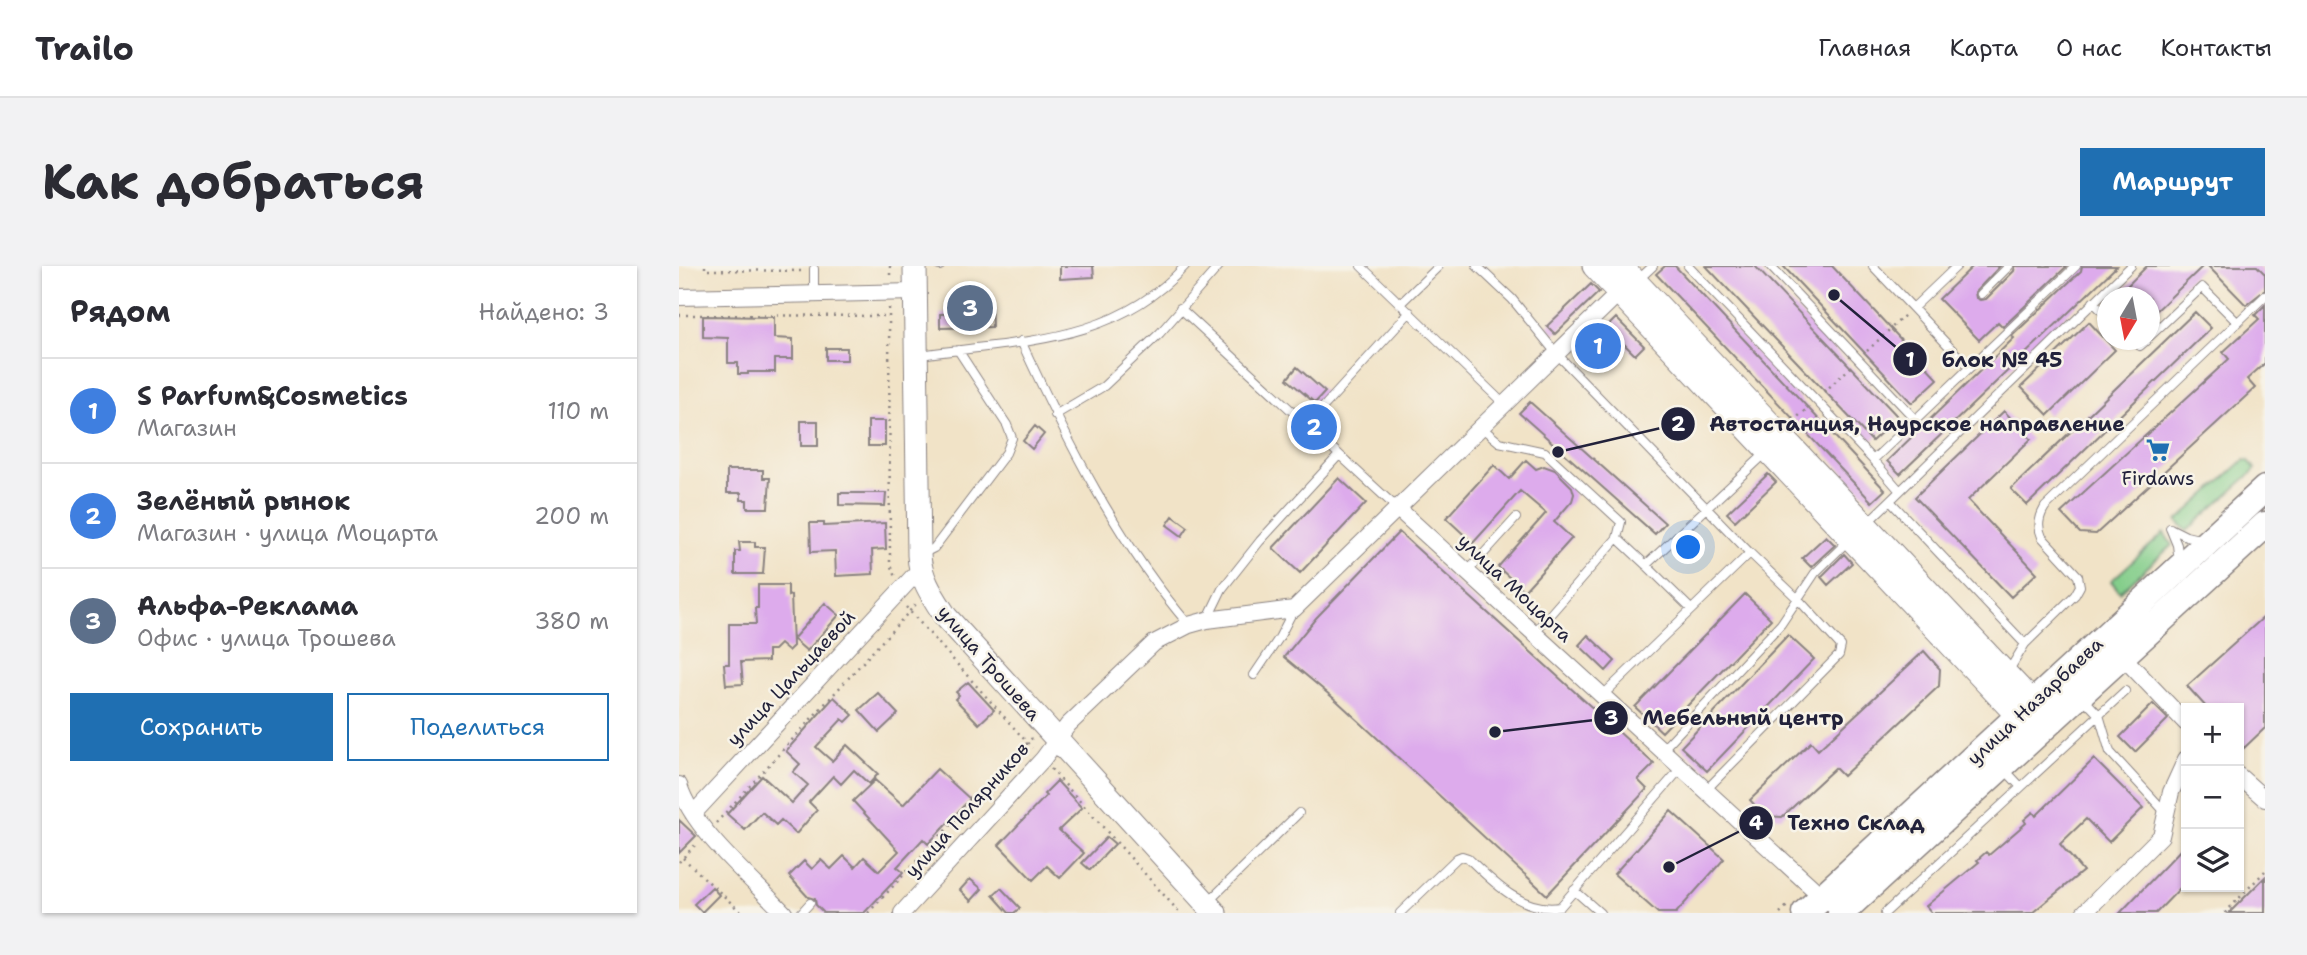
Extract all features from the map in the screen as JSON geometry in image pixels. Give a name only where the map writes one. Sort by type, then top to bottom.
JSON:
[{"type":"main road","name":"улица Назарбаева","points":[[1827,909],[2034,719],[2180,567],[2265,489]]},
{"type":"main road","name":"улица Назарбаева","points":[[1827,909],[2001,766],[2034,719],[2080,695],[2265,526]]},
{"type":"street","name":"улица Трошева","points":[[915,266],[919,562],[930,591],[946,617],[1206,910]]},
{"type":"street","points":[[1594,266],[1627,280],[1774,443],[2034,719]]},
{"type":"street","points":[[1294,609],[1627,280]]},
{"type":"street","points":[[679,297],[915,292]]},
{"type":"street","name":"улица Моцарта","points":[[1396,508],[1706,790],[1827,909]]},
{"type":"street","points":[[1858,532],[2007,674],[2034,719]]},
{"type":"street","name":"улица Цальцаевой","points":[[693,814],[901,591],[919,562]]},
{"type":"street","name":"улица Полярников","points":[[902,913],[1043,760],[1050,733],[1068,725],[1154,643],[1189,625],[1207,620],[1294,609]]},
{"type":"street","points":[[2122,656],[2181,718]]},
{"type":"street","points":[[2084,913],[2161,836],[2171,792],[2183,766]]},
{"type":"street","points":[[2244,780],[2265,799]]},
{"type":"street","points":[[680,788],[689,796],[709,796]]},
{"type":"street","points":[[680,788],[693,814],[707,832],[784,913]]},
{"type":"lane","points":[[916,356],[1076,332],[1106,323],[1146,302],[1166,287],[1185,266]]},
{"type":"lane","points":[[1055,415],[1104,386],[1160,333],[1219,266]]},
{"type":"lane","points":[[1361,266],[1504,404]]},
{"type":"lane","points":[[1401,303],[1439,266]]},
{"type":"lane","points":[[1477,266],[1512,299],[1556,353],[1839,644],[1840,652],[1706,790]]},
{"type":"lane","points":[[1627,280],[1653,266]]},
{"type":"lane","points":[[1688,266],[1900,491]]},
{"type":"lane","points":[[1770,266],[1915,419]]},
{"type":"lane","points":[[1873,266],[1970,366]]},
{"type":"lane","points":[[1913,308],[1957,266]]},
{"type":"lane","points":[[1981,294],[2009,266]]},
{"type":"lane","points":[[1873,460],[2076,266]]},
{"type":"lane","points":[[1662,750],[1781,624],[1815,573],[2131,266]]},
{"type":"lane","points":[[814,270],[814,294]]},
{"type":"lane","points":[[2160,327],[2202,287],[2237,322]]},
{"type":"lane","points":[[2007,674],[2025,644],[2075,595],[2080,586],[2078,576],[2039,531],[2040,515],[2045,507],[2265,296]]},
{"type":"lane","points":[[2093,302],[2097,306]]},
{"type":"lane","name":"улица Моцарта","points":[[1181,307],[1396,508]]},
{"type":"lane","points":[[1307,425],[1410,312]]},
{"type":"lane","points":[[1021,341],[1055,415],[1119,532],[1189,625]]},
{"type":"lane","points":[[919,562],[934,548],[1006,453],[1012,438],[1007,425],[958,350]]},
{"type":"lane","points":[[1480,426],[1499,442],[1545,452],[1621,522],[1617,538],[1534,634]]},
{"type":"lane","points":[[1646,565],[1774,443]]},
{"type":"lane","points":[[1207,620],[1221,589],[1260,541],[1339,455]]},
{"type":"lane","points":[[1890,501],[2025,644]]},
{"type":"lane","points":[[1467,572],[1516,518]]},
{"type":"lane","points":[[2180,567],[2177,544],[2170,528],[2186,536],[2210,541]]},
{"type":"lane","points":[[1617,538],[1691,609]]},
{"type":"lane","points":[[1602,696],[1750,553]]},
{"type":"lane","points":[[1254,675],[1279,638],[1294,609]]},
{"type":"lane","points":[[1885,913],[2125,691]]},
{"type":"lane","points":[[2080,695],[2099,715],[2109,752],[2166,813]]},
{"type":"lane","points":[[2001,766],[2021,787]]},
{"type":"lane","points":[[1400,913],[1462,856],[1468,858],[1524,907],[1538,912],[1549,912],[1560,907],[1681,768]]},
{"type":"lane","points":[[1206,910],[1299,813]]},
{"type":"lane","points":[[1574,890],[1600,913]]},
{"type":"lane","points":[[801,913],[810,903]]},
{"type":"path","points":[[705,266],[705,270],[814,270]]},
{"type":"path","points":[[890,266],[890,564],[901,591],[899,599],[1180,913]]},
{"type":"path","points":[[679,315],[889,316]]},
{"type":"path","points":[[679,862],[909,610],[930,591]]},
{"type":"path","points":[[868,913],[1028,743],[1050,733]]},
{"type":"path","points":[[683,858],[742,913]]},
{"type":"path","points":[[2225,913],[2265,872]]},
{"type":"green space","points":[[2244,460],[2249,461],[2256,469],[2187,531],[2177,521]]},
{"type":"green space","points":[[2164,533],[2172,545],[2120,592],[2111,581]]},
{"type":"building","points":[[1060,266],[1093,266],[1094,277],[1060,279]]},
{"type":"building","points":[[1665,266],[1675,266],[1885,490],[1872,502],[1656,274]]},
{"type":"building","points":[[1706,266],[1755,266],[1898,417],[1872,441]]},
{"type":"building","points":[[1783,266],[1832,266],[1938,379],[1912,403]]},
{"type":"building","points":[[1973,266],[2000,266],[1975,292],[1976,298],[1980,300],[1986,299],[2014,271],[2015,266],[2067,266],[2003,327],[1998,322],[1979,340],[1939,299]]},
{"type":"building","points":[[2082,266],[2117,266],[1900,474],[1887,461],[2081,271]]},
{"type":"building","points":[[2147,266],[2203,266],[2160,307],[2160,287],[2126,287]]},
{"type":"building","points":[[2208,266],[2257,266],[2265,274],[2265,290],[2246,305]]},
{"type":"building","points":[[1591,284],[1599,292],[1555,334],[1547,326]]},
{"type":"building","points":[[991,302],[992,327],[940,328],[940,314],[963,313],[963,303]]},
{"type":"building","name":"Firdaws","points":[[2265,305],[2265,363],[2247,379],[2255,388],[2096,534],[2080,533],[2061,513],[2229,359],[2223,352],[2259,319],[2255,315]]},
{"type":"building","points":[[2195,312],[2211,328],[2027,505],[2011,489],[2155,350],[2160,350],[2160,346]]},
{"type":"building","points":[[703,316],[774,317],[774,338],[793,339],[793,359],[775,359],[775,372],[738,374],[738,363],[728,363],[728,338],[703,337]]},
{"type":"building","points":[[1616,318],[1644,346],[1635,355],[1607,327]]},
{"type":"building","points":[[2089,322],[2097,331],[2097,350],[2115,350],[2048,415],[2021,387]]},
{"type":"building","points":[[826,348],[847,348],[847,360],[826,360]]},
{"type":"building","points":[[1297,367],[1325,392],[1315,403],[1287,379]]},
{"type":"building","points":[[1530,402],[1665,523],[1655,534],[1519,413]]},
{"type":"building","points":[[2004,411],[2031,439],[1968,500],[2037,573],[2011,597],[1915,497]]},
{"type":"building","points":[[801,421],[818,421],[818,446],[801,446]]},
{"type":"building","points":[[868,421],[885,421],[885,446],[868,446]]},
{"type":"building","points":[[1035,426],[1044,434],[1032,449],[1023,441]]},
{"type":"building","points":[[1526,460],[1536,469],[1544,466],[1555,470],[1572,487],[1574,494],[1572,501],[1554,522],[1572,538],[1524,591],[1498,567],[1546,513],[1520,491],[1473,543],[1446,518],[1494,465],[1509,479]]},
{"type":"building","points":[[727,470],[763,470],[763,478],[770,478],[768,508],[747,508],[747,500],[741,500],[741,493],[727,493]]},
{"type":"building","points":[[1768,474],[1776,482],[1735,521],[1727,513]]},
{"type":"building","points":[[1339,478],[1366,503],[1300,573],[1273,548]]},
{"type":"building","points":[[839,493],[886,493],[885,506],[839,505]]},
{"type":"building","points":[[1173,516],[1188,527],[1182,536],[1167,525]]},
{"type":"building","points":[[810,523],[824,523],[824,526],[885,523],[886,549],[872,550],[873,574],[836,576],[835,551],[811,552]]},
{"type":"building","points":[[1399,532],[1654,764],[1638,780],[1647,789],[1547,895],[1337,701],[1284,657],[1316,618]]},
{"type":"building","points":[[1826,536],[1835,545],[1811,567],[1802,558]]},
{"type":"building","points":[[739,542],[755,542],[755,547],[765,547],[763,574],[735,574],[735,551],[740,551]]},
{"type":"building","points":[[1844,554],[1852,563],[1828,585],[1821,577]]},
{"type":"building","points":[[758,585],[788,585],[788,596],[791,595],[793,646],[788,651],[780,644],[774,650],[768,650],[768,661],[741,662],[743,684],[726,685],[724,664],[729,664],[729,624],[756,624]]},
{"type":"building","points":[[1745,594],[1771,619],[1662,732],[1635,707]]},
{"type":"building","points":[[825,603],[839,615],[807,651],[793,639]]},
{"type":"building","points":[[2265,616],[2265,728],[2244,748],[2244,703],[2202,703],[2187,686]]},
{"type":"building","points":[[1588,635],[1615,661],[1606,671],[1579,645]]},
{"type":"building","points":[[1788,635],[1814,659],[1707,771],[1681,747]]},
{"type":"building","points":[[1924,651],[1940,669],[1939,686],[1843,776],[1835,768],[1782,817],[1765,816],[1750,800],[1811,742],[1818,750]]},
{"type":"building","points":[[968,682],[994,710],[979,724],[955,699],[959,695],[956,692]]},
{"type":"building","points":[[878,693],[898,714],[879,732],[859,710]]},
{"type":"building","points":[[834,697],[853,715],[846,722],[842,719],[816,747],[832,761],[847,745],[878,774],[869,784],[854,770],[841,784],[833,776],[809,802],[817,810],[796,834],[781,820],[776,825],[762,812],[745,830],[727,814],[762,776],[792,803],[808,785],[793,772],[800,764],[786,751]]},
{"type":"building","points":[[2153,704],[2168,719],[2135,752],[2120,737]]},
{"type":"building","points":[[2094,759],[2143,808],[2109,842],[2086,819],[2060,844],[2083,871],[2032,913],[1932,913],[1926,906],[1979,862],[1977,860],[1986,852],[1989,855],[2026,823],[2024,820],[2033,812],[2036,816]]},
{"type":"building","points":[[937,769],[970,799],[928,844],[923,839],[897,867],[903,872],[864,913],[824,913],[816,905],[815,899],[808,897],[789,876],[804,861],[812,869],[821,860],[831,869],[844,856],[855,867],[864,857],[879,871],[899,851],[853,801],[875,780],[903,805]]},
{"type":"building","points":[[1057,781],[1082,808],[1059,830],[1084,853],[1060,878],[1047,866],[1033,880],[999,845]]},
{"type":"building","points":[[1671,811],[1724,859],[1676,913],[1658,913],[1614,874]]},
{"type":"building","points":[[679,820],[696,836],[679,853]]},
{"type":"building","points":[[1107,837],[1115,844],[1090,870],[1082,863]]},
{"type":"building","points":[[2181,849],[2181,887],[2156,913],[2120,913]]},
{"type":"building","points":[[2265,877],[2265,913],[2229,913]]},
{"type":"building","points":[[970,879],[982,889],[971,901],[960,890]]},
{"type":"building","points":[[712,887],[719,895],[702,912],[694,904]]},
{"type":"building","points":[[1001,888],[1020,908],[1014,913],[1009,913],[993,895]]},
{"type":"place","name":"блок № 45","points":[[1834,295]]},
{"type":"place","name":"Альфа-Реклама","points":[[970,308]]},
{"type":"place","name":"S Parfum&Cosmetics","points":[[1598,346]]},
{"type":"place","name":"Зелёный рынок","points":[[1314,427]]},
{"type":"place","name":"Firdaws","points":[[2158,450]]},
{"type":"place","name":"Автостанция, Наурское направление","points":[[1558,452]]},
{"type":"place","name":"Мебельный центр","points":[[1495,732]]},
{"type":"place","name":"Техно Склад","points":[[1669,867]]}]
